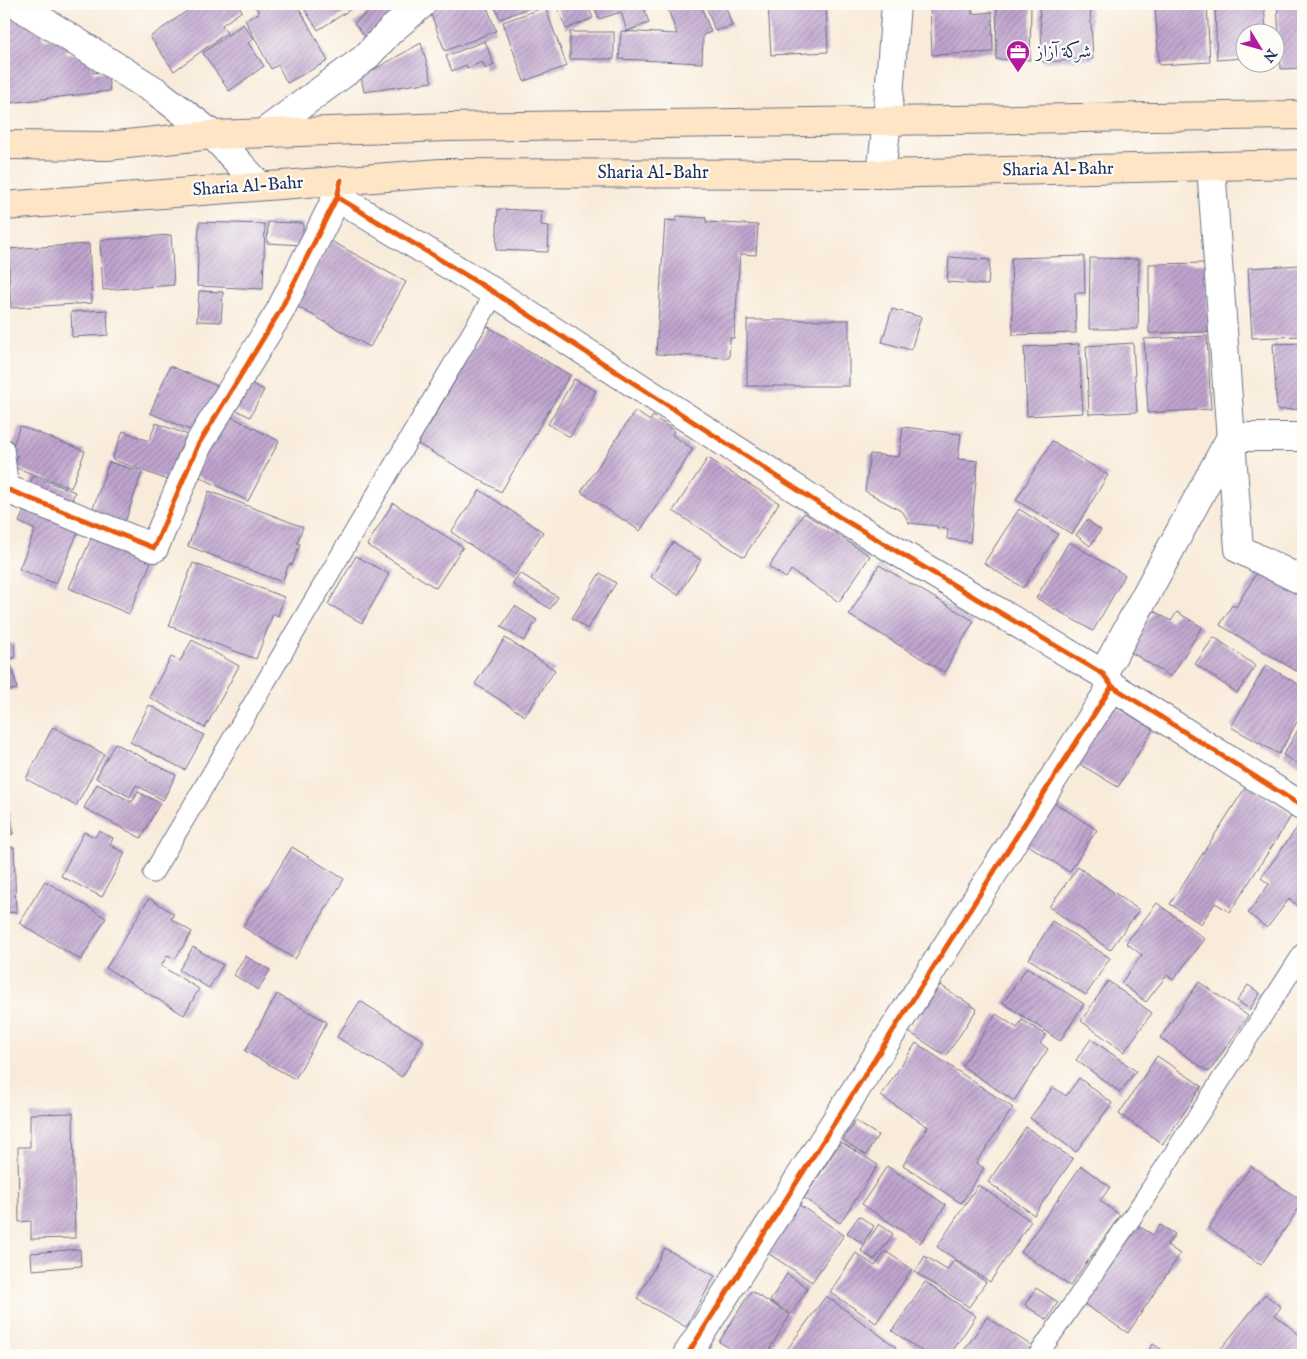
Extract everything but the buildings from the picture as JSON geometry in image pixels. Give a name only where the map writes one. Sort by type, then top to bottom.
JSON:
[{"type":"main road","points":[[4,146],[108,146],[213,135],[448,127],[1303,115]]},
{"type":"main road","name":"Sharia Al-Bahr","points":[[4,206],[259,185],[339,189],[441,173],[881,174],[1303,164]]},
{"type":"street","points":[[16,4],[157,92],[213,135],[259,185]]},
{"type":"street","points":[[263,133],[365,58],[390,31],[422,4]]},
{"type":"street","points":[[881,174],[896,4]]},
{"type":"street","points":[[1211,167],[1239,549],[1303,581]]},
{"type":"street","points":[[6,491],[154,548],[198,445],[280,311],[339,189],[840,518],[1108,680],[1303,807]]},
{"type":"street","points":[[1231,437],[1303,437]]},
{"type":"street","points":[[687,1355],[1108,680],[1231,437]]},
{"type":"lane","points":[[153,873],[495,293]]},
{"type":"lane","points":[[4,448],[6,491]]},
{"type":"lane","points":[[1038,1355],[1141,1204],[1303,953]]},
{"type":"cycle path","points":[[341,180],[337,197],[495,293],[841,518],[1103,674],[1112,686],[1303,807]]},
{"type":"cycle path","points":[[4,492],[9,490],[154,548],[198,445],[280,311],[337,197]]},
{"type":"cycle path","points":[[687,1355],[1112,686]]},
{"type":"place","name":"شركة آزاز","points":[[1018,73]]}]
